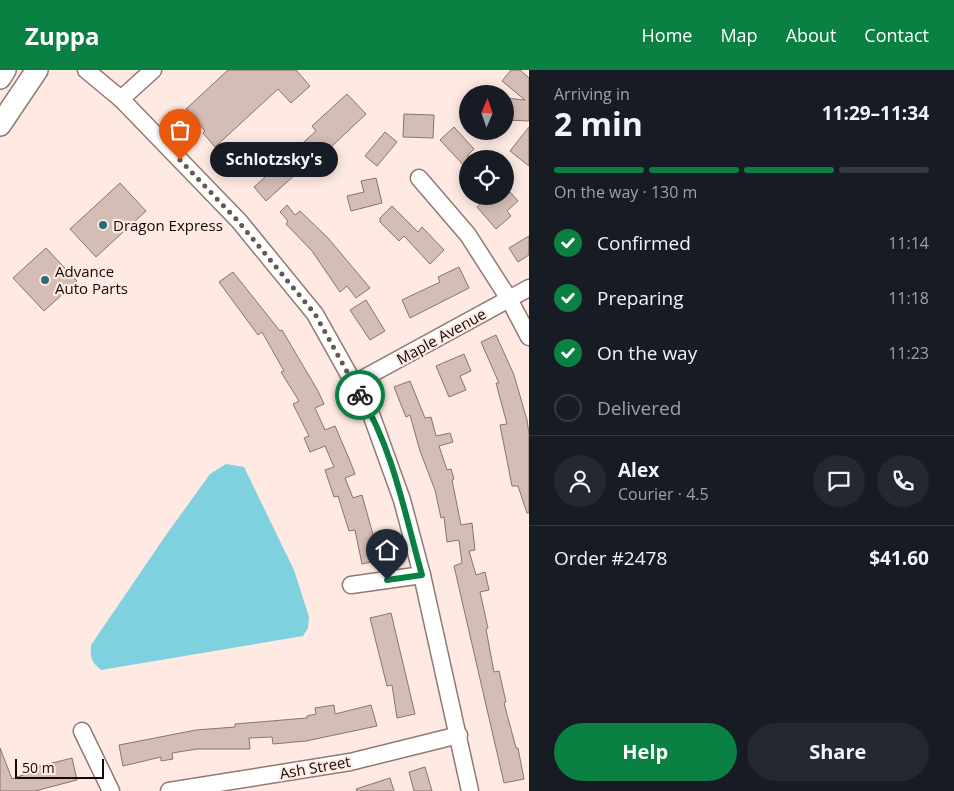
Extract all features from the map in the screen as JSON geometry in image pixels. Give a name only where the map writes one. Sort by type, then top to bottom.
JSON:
[{"type":"main road","points":[[0,78],[5,70]]},
{"type":"main road","points":[[0,125],[37,70]]},
{"type":"street","points":[[86,70],[116,95],[238,221],[315,314],[371,414],[385,451],[422,575],[470,791]]},
{"type":"street","points":[[97,70],[116,95]]},
{"type":"street","points":[[116,95],[153,70]]},
{"type":"street","points":[[419,178],[468,235],[509,299],[529,337]]},
{"type":"street","name":"Maple Avenue","points":[[353,384],[529,288]]},
{"type":"street","points":[[351,585],[422,575]]},
{"type":"street","points":[[82,730],[111,791]]},
{"type":"street","name":"Ash Street","points":[[169,791],[350,762],[459,735]]},
{"type":"water","points":[[226,464],[244,467],[294,570],[309,617],[308,628],[303,636],[101,670],[92,659],[91,645],[210,474]]},
{"type":"building","points":[[228,70],[296,70],[310,86],[291,103],[278,89],[215,147],[203,133],[205,131],[186,109]]},
{"type":"building","points":[[511,70],[520,70],[529,78],[529,121],[514,120],[514,99],[525,100],[514,91],[514,85],[507,85],[502,81]]},
{"type":"building","points":[[347,94],[366,114],[331,147],[329,144],[266,201],[254,187],[316,131],[312,126]]},
{"type":"building","points":[[404,114],[434,115],[433,138],[403,137]]},
{"type":"building","points":[[454,127],[459,132],[459,140],[466,140],[474,149],[459,150],[459,160],[440,140]]},
{"type":"building","points":[[529,127],[529,166],[514,154],[514,150],[511,150]]},
{"type":"building","points":[[385,132],[397,142],[377,166],[365,156]]},
{"type":"building","points":[[376,178],[382,203],[351,211],[347,196],[364,192],[361,181]]},
{"type":"building","points":[[120,183],[146,211],[96,257],[70,229]]},
{"type":"building","points":[[514,196],[518,201],[514,205]]},
{"type":"building","points":[[287,205],[295,215],[300,211],[328,238],[370,288],[356,298],[347,286],[340,292],[312,251],[286,224],[288,221],[280,212]]},
{"type":"building","points":[[479,205],[514,205],[507,211],[511,216],[496,229],[477,207]]},
{"type":"building","points":[[392,206],[418,232],[422,227],[444,250],[430,264],[404,236],[399,241],[380,222],[380,218]]},
{"type":"building","points":[[529,236],[529,255],[518,262],[509,248]]},
{"type":"building","name":"Advance Auto Parts","points":[[46,248],[77,281],[44,311],[13,278]]},
{"type":"building","points":[[459,267],[469,288],[410,318],[402,300],[440,282],[438,277]]},
{"type":"building","points":[[233,272],[280,331],[282,330],[318,391],[324,404],[315,408],[325,430],[335,426],[350,461],[355,474],[345,478],[353,498],[362,495],[380,560],[362,564],[355,530],[349,531],[338,496],[334,497],[325,470],[334,467],[325,446],[310,452],[304,438],[309,436],[293,404],[299,401],[281,372],[284,371],[262,332],[258,335],[219,282]]},
{"type":"building","points":[[366,300],[385,331],[370,340],[350,310]]},
{"type":"building","points":[[496,335],[514,375],[527,420],[529,433],[529,513],[527,513],[518,486],[512,486],[500,425],[507,424],[496,383],[499,383],[481,342]]},
{"type":"building","points":[[464,354],[471,371],[460,376],[466,390],[449,397],[436,366]]},
{"type":"building","points":[[410,381],[425,418],[431,417],[436,436],[450,433],[453,442],[439,446],[447,470],[451,469],[454,479],[452,480],[461,525],[472,523],[475,550],[469,551],[476,575],[485,572],[489,590],[480,592],[488,628],[486,629],[494,672],[499,671],[506,702],[504,703],[516,748],[518,748],[524,779],[504,783],[454,566],[462,563],[459,540],[447,542],[444,517],[441,518],[435,490],[420,451],[410,415],[406,417],[394,387]]},
{"type":"building","points":[[391,613],[415,714],[397,718],[392,685],[387,686],[370,618]]},
{"type":"building","points":[[334,705],[335,714],[371,705],[377,726],[306,741],[273,744],[272,737],[249,738],[250,749],[197,749],[172,753],[173,759],[161,761],[161,757],[123,766],[119,745],[196,730],[235,727],[235,724],[307,718],[307,716],[316,714],[315,708]]},
{"type":"building","points":[[0,748],[12,779],[34,771],[33,768],[72,758],[77,780],[35,791],[0,791]]},
{"type":"building","points":[[425,767],[432,791],[414,791],[409,772]]},
{"type":"building","points":[[390,778],[394,791],[357,791],[356,789]]},
{"type":"way so far","points":[[180,160],[238,221],[315,314],[360,395]]},
{"type":"place","name":"Schlotzsky's","points":[[180,160]]},
{"type":"place","name":"Dragon Express","points":[[103,225]]},
{"type":"place","name":"Advance Auto Parts","points":[[45,280]]},
{"type":"route","points":[[360,395],[371,414],[402,500],[422,575],[387,580]]}]
